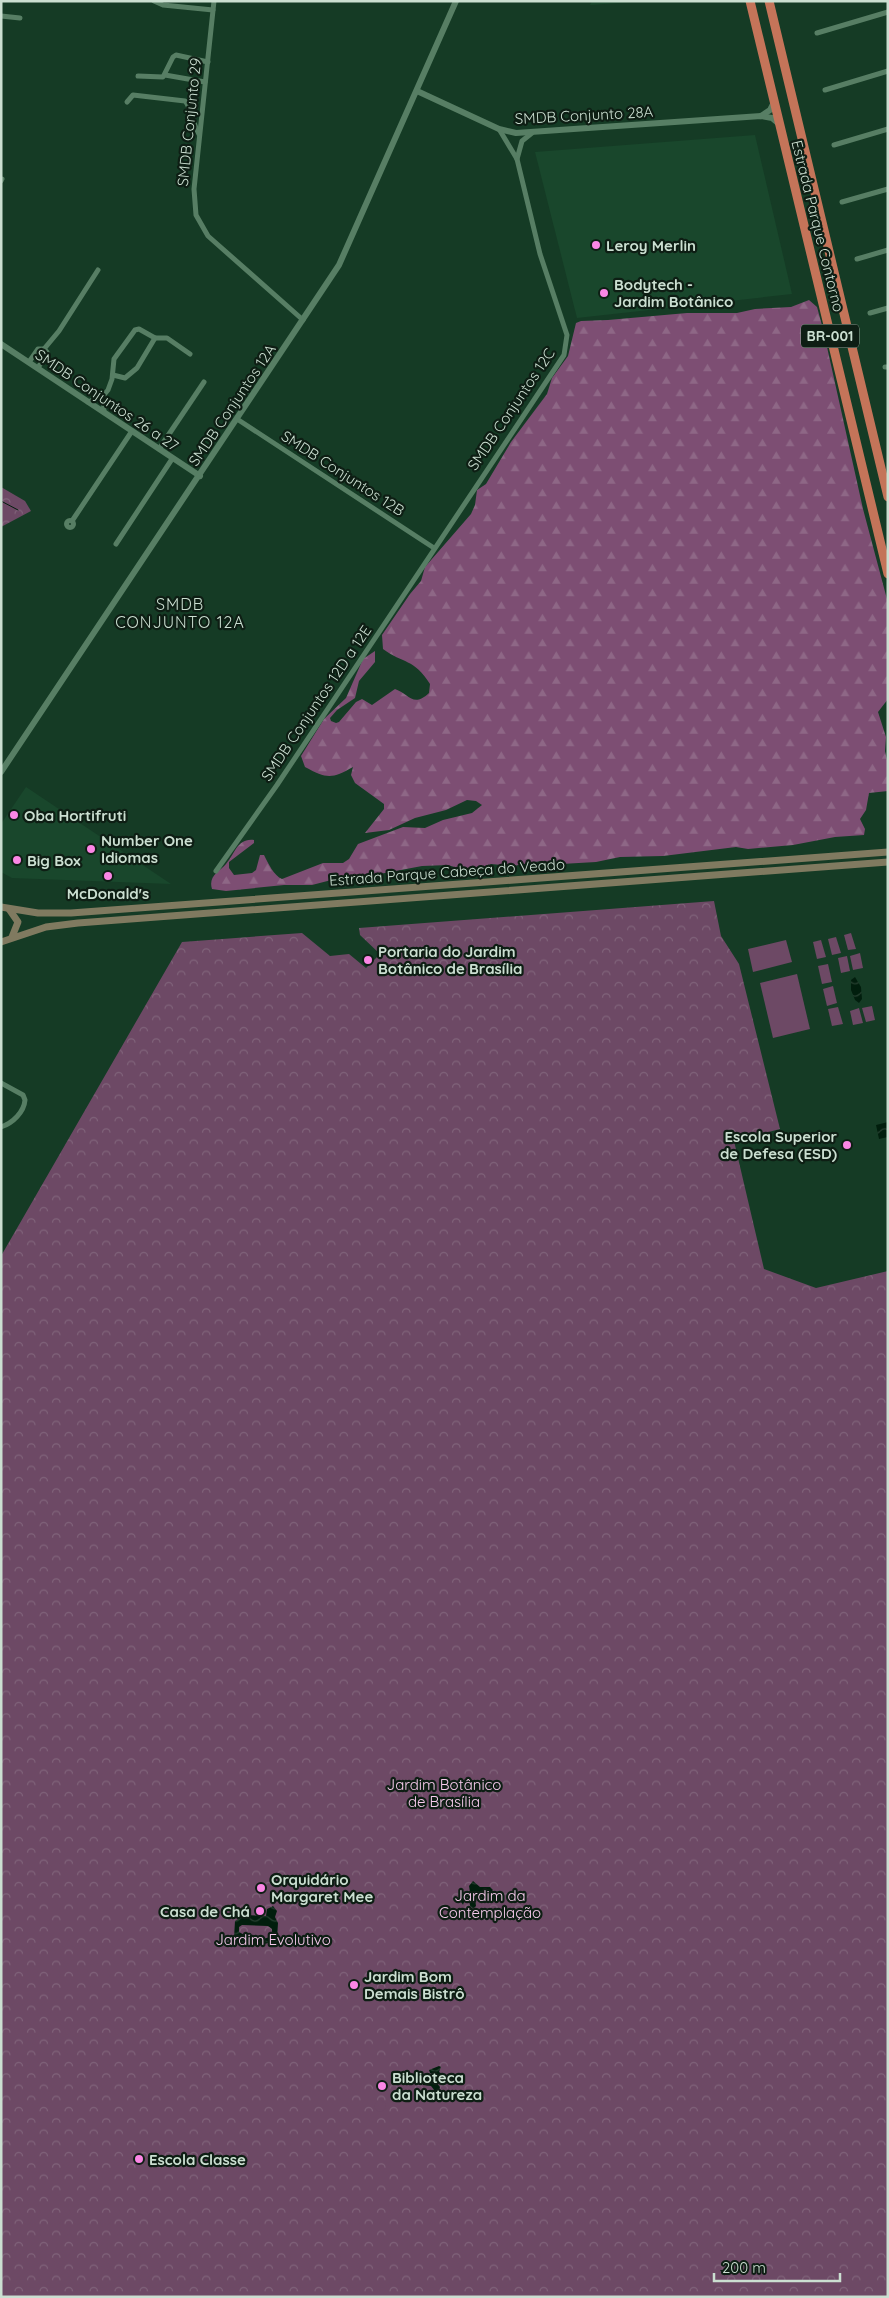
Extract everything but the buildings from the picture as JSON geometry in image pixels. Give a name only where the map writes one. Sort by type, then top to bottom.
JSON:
[{"type":"highway","name":"Estrada Parque Contorno","points":[[751,1],[888,574]]},
{"type":"highway","name":"Estrada Parque Contorno","points":[[768,4],[888,495]]},
{"type":"main road","name":"Estrada Parque Cabeça do Veado","points":[[5,908],[38,913],[71,914],[888,852]]},
{"type":"main road","name":"Estrada Parque Cabeça do Veado","points":[[1,942],[12,937],[62,924],[888,862]]},
{"type":"main road","points":[[678,868],[678,878]]},
{"type":"main road","points":[[687,868],[688,877]]},
{"type":"main road","points":[[5,908],[18,922],[12,937]]},
{"type":"street","points":[[154,1],[163,5],[213,10]]},
{"type":"street","name":"SMDB Conjunto 29","points":[[214,1],[199,135],[194,201],[196,216],[201,226],[220,248],[303,320]]},
{"type":"street","name":"SMDB Conjuntos 12A","points":[[1,772],[339,265],[456,1]]},
{"type":"street","points":[[817,33],[888,12]]},
{"type":"street","points":[[1,16],[20,18]]},
{"type":"street","points":[[165,75],[172,59],[176,55],[208,62]]},
{"type":"street","points":[[825,90],[888,71]]},
{"type":"street","points":[[138,76],[158,78],[165,75],[205,82]]},
{"type":"street","name":"SMDB Conjunto 28A","points":[[416,90],[499,129],[516,133],[761,116]]},
{"type":"street","points":[[127,102],[134,95],[186,101],[189,105],[192,122],[199,135]]},
{"type":"street","points":[[761,116],[770,110],[774,102]]},
{"type":"street","points":[[761,116],[772,118],[779,124]]},
{"type":"street","name":"SMDB Conjuntos 12C","points":[[434,548],[551,375],[567,347],[567,335],[540,254],[517,159],[499,129]]},
{"type":"street","points":[[834,145],[888,129]]},
{"type":"street","points":[[517,159],[525,136],[534,132]]},
{"type":"street","points":[[842,202],[888,189]]},
{"type":"street","points":[[857,259],[888,250]]},
{"type":"street","points":[[44,349],[59,331],[98,270]]},
{"type":"street","points":[[870,313],[888,308]]},
{"type":"street","points":[[88,402],[103,396],[111,384],[114,359],[134,331],[139,329],[155,338],[167,338],[190,354]]},
{"type":"street","points":[[113,375],[125,378],[133,373],[155,338]]},
{"type":"street","name":"SMDB Conjuntos 26 a 27","points":[[1,344],[200,476]]},
{"type":"street","points":[[29,362],[38,349],[44,349]]},
{"type":"street","points":[[38,368],[46,353],[44,349]]},
{"type":"street","points":[[159,450],[204,382]]},
{"type":"street","points":[[103,396],[104,412]]},
{"type":"street","name":"SMDB Conjuntos 12B","points":[[237,419],[434,548]]},
{"type":"street","points":[[72,521],[132,431]]},
{"type":"street","points":[[116,544],[172,459]]},
{"type":"street","name":"SMDB Conjuntos 12D a 12E","points":[[216,871],[277,786],[434,548]]},
{"type":"street","points":[[1,1083],[23,1095],[26,1100],[15,1119],[1,1127]]},
{"type":"shaded area","points":[[592,1],[648,1],[590,5]]},
{"type":"shaded area","points":[[755,135],[792,294],[577,318],[535,152]]},
{"type":"shaded area","points":[[26,787],[171,884],[12,878],[1,872],[1,824]]},
{"type":"green space","points":[[809,300],[817,307],[823,329],[863,509],[888,603],[888,699],[878,712],[886,737],[885,751],[888,765],[888,791],[869,793],[866,810],[860,819],[865,829],[864,835],[835,837],[793,845],[748,849],[736,847],[663,856],[620,857],[596,862],[561,864],[541,861],[513,866],[491,864],[471,872],[448,865],[422,866],[369,876],[339,878],[312,885],[284,885],[226,891],[212,889],[213,877],[226,864],[240,844],[248,840],[254,840],[254,843],[229,862],[229,868],[234,875],[252,873],[256,870],[260,855],[264,855],[274,872],[282,879],[323,863],[343,863],[349,859],[358,844],[403,827],[425,828],[443,820],[472,813],[482,805],[476,801],[467,800],[446,810],[415,818],[389,830],[365,833],[384,809],[384,804],[355,783],[351,775],[353,767],[340,774],[329,776],[319,774],[305,767],[301,756],[324,719],[346,698],[363,659],[375,651],[375,662],[359,681],[355,698],[337,710],[330,718],[331,721],[339,722],[356,702],[362,699],[372,705],[395,689],[415,700],[429,693],[430,684],[419,670],[383,649],[382,635],[421,581],[425,567],[471,514],[475,505],[477,490],[486,484],[511,442],[547,394],[552,378],[568,356],[576,323],[581,321],[687,313],[737,313],[755,309],[791,307]]},
{"type":"green space","points":[[1,487],[25,501],[31,511],[1,527]]},
{"type":"green space","name":"Jardim Botânico de Brasília","points":[[714,901],[721,936],[739,964],[780,1129],[734,1141],[764,1269],[816,1288],[888,1271],[888,2297],[1,2297],[1,1256],[182,942],[302,933],[330,956],[349,954],[366,968],[380,954],[360,935],[359,928]]},
{"type":"green space","points":[[851,933],[856,949],[848,950],[844,935]]},
{"type":"green space","points":[[836,937],[841,953],[832,955],[828,939]]},
{"type":"green space","points":[[786,940],[792,962],[753,972],[748,949]]},
{"type":"green space","points":[[821,940],[826,957],[817,959],[813,942]]},
{"type":"green space","points":[[860,953],[863,968],[853,970],[850,956]]},
{"type":"green space","points":[[847,956],[850,971],[841,973],[838,958]]},
{"type":"green space","points":[[828,964],[832,982],[822,984],[818,966]]},
{"type":"green space","points":[[797,974],[810,1029],[773,1038],[760,983]]},
{"type":"green space","points":[[833,986],[837,1003],[827,1006],[823,989]]},
{"type":"green space","points":[[872,1006],[875,1020],[866,1022],[862,1008]]},
{"type":"green space","points":[[838,1007],[843,1024],[832,1026],[828,1009]]},
{"type":"green space","points":[[859,1008],[863,1023],[853,1025],[850,1011]]},
{"type":"green space","points":[[380,2100],[386,2106],[380,2112],[374,2106]]},
{"type":"water","points":[[855,977],[861,987],[862,999],[859,1003],[855,1000],[851,990],[851,980]]},
{"type":"water","points":[[888,1122],[888,1137],[879,1139],[876,1125]]},
{"type":"water","points":[[473,1881],[480,1887],[490,1887],[493,1890],[491,1892],[483,1891],[482,1893],[487,1899],[484,1902],[478,1891],[474,1891],[476,1906],[473,1909],[470,1906],[469,1897],[466,1897],[463,1905],[459,1899],[470,1892],[469,1886]]},
{"type":"water","points":[[273,1906],[277,1911],[275,1917],[278,1923],[277,1939],[256,1945],[234,1938],[235,1921],[246,1915],[266,1916],[267,1909]],"holes":[[[242,1925],[268,1926],[272,1929],[272,1936],[268,1938],[259,1939],[239,1932],[239,1927]]]},
{"type":"water","points":[[441,2067],[439,2072],[449,2078],[447,2081],[436,2078],[435,2081],[440,2087],[439,2090],[435,2091],[431,2086],[423,2085],[422,2081],[423,2078],[431,2079],[436,2075],[437,2073],[430,2073],[429,2070]]},
{"type":"waterway","points":[[1,501],[18,510]]},
{"type":"place","name":"Leroy Merlin","points":[[596,245]]},
{"type":"place","name":"Bodytech - Jardim Botânico","points":[[604,293]]},
{"type":"place","name":"Oba Hortifruti","points":[[14,815]]},
{"type":"place","name":"Number One Idiomas","points":[[91,849]]},
{"type":"place","name":"Big Box","points":[[17,860]]},
{"type":"place","name":"McDonald's","points":[[108,876]]},
{"type":"place","name":"Portaria do Jardim Botânico de Brasília","points":[[368,960]]},
{"type":"place","name":"Escola Superior de Defesa (ESD)","points":[[847,1145]]},
{"type":"place","name":"Orquidário Margaret Mee","points":[[261,1888]]},
{"type":"place","name":"Casa de Chá","points":[[260,1911]]},
{"type":"place","name":"Jardim Bom Demais Bistrô","points":[[354,1985]]},
{"type":"place","name":"Biblioteca da Natureza","points":[[382,2086]]},
{"type":"place","name":"Escola Classe","points":[[139,2159]]},
{"type":"district","name":"SMDB CONJUNTO 12A","points":[[180,613]]},
{"type":"park label","name":"Jardim da Contemplação","points":[[490,1904]]},
{"type":"park label","name":"Jardim Evolutivo","points":[[273,1939]]}]
